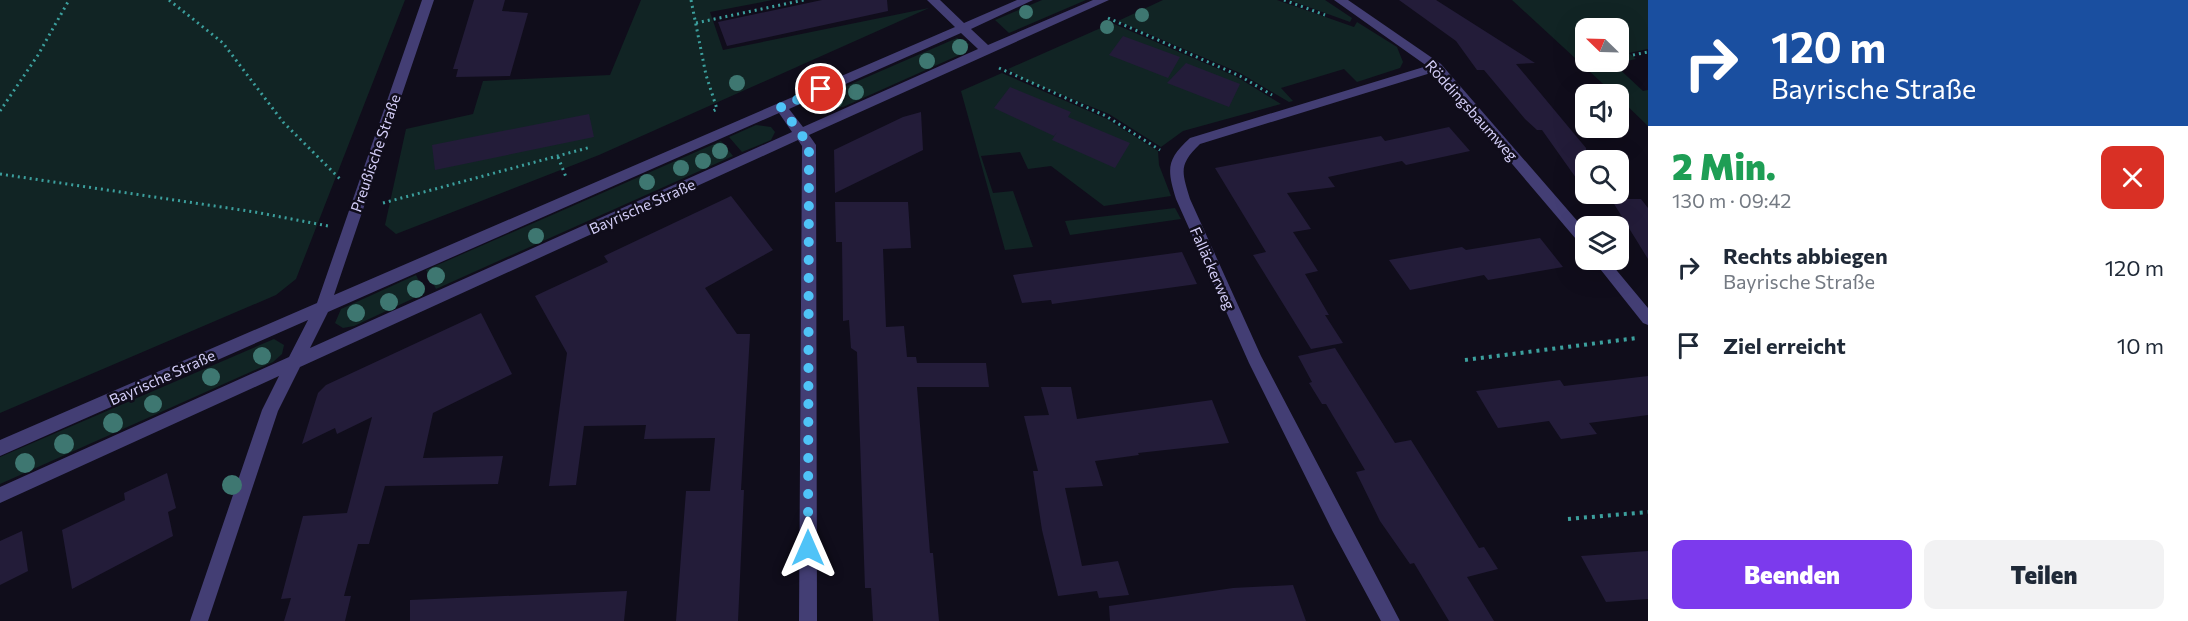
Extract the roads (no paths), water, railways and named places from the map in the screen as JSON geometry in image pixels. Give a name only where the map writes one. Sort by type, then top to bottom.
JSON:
[{"type":"street","name":"Preußische Straße","points":[[323,307],[428,0]]},
{"type":"street","points":[[933,0],[986,50]]},
{"type":"street","name":"Bayrische Straße","points":[[0,448],[1027,0]]},
{"type":"street","name":"Bayrische Straße","points":[[0,495],[986,50],[1104,0]]},
{"type":"street","name":"Röddingsbaumweg","points":[[1340,0],[1437,67],[1575,228]]},
{"type":"street","name":"Falläckerweg","points":[[1391,621],[1339,526],[1254,358],[1183,200],[1175,173],[1178,156],[1195,141],[1437,67]]},
{"type":"street","points":[[781,107],[809,145],[808,621]]},
{"type":"street","points":[[1608,270],[1648,319]]},
{"type":"street","points":[[199,621],[270,410],[323,307]]}]
